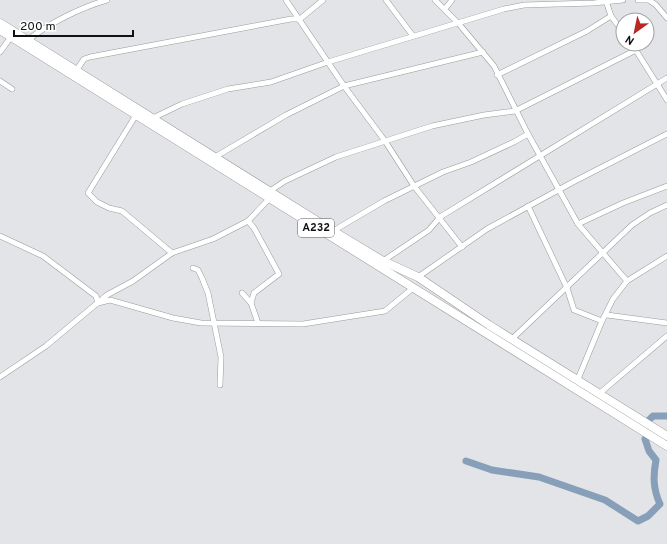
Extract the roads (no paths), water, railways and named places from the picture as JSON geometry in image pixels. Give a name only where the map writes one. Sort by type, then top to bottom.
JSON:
[{"type":"highway","name":"A232","points":[[0,23],[76,71],[91,84],[136,115],[270,195]]},
{"type":"highway","name":"A232","points":[[0,30],[91,84],[153,118],[413,288],[667,446]]},
{"type":"highway","name":"A232","points":[[284,204],[383,260],[418,277],[489,325],[578,379],[667,436]]},
{"type":"highway","points":[[484,332],[489,325]]},
{"type":"street","points":[[27,40],[36,33],[79,9],[107,0]]},
{"type":"street","points":[[286,0],[344,86],[385,141],[414,186],[440,217],[462,247]]},
{"type":"street","points":[[76,71],[84,59],[90,57],[291,19],[300,19],[323,0]]},
{"type":"street","points":[[386,0],[412,36]]},
{"type":"street","points":[[435,0],[459,24],[494,66],[515,110],[578,224],[627,281]]},
{"type":"street","points":[[445,9],[452,0]]},
{"type":"street","points":[[153,118],[182,104],[228,89],[271,82],[328,62],[412,36],[524,5],[623,0]]},
{"type":"street","points":[[638,0],[648,0],[656,5],[667,18]]},
{"type":"street","points":[[606,1],[610,16],[615,22]]},
{"type":"street","points":[[497,75],[587,31],[610,16]]},
{"type":"street","points":[[1,49],[11,37]]},
{"type":"street","points":[[214,157],[286,115],[344,86],[483,52]]},
{"type":"street","points":[[0,377],[46,346],[98,303],[109,298],[172,253],[213,239],[248,220],[270,195],[286,181],[336,157],[432,126],[515,110],[632,52]]},
{"type":"street","points":[[637,52],[658,83],[667,100]]},
{"type":"street","points":[[383,260],[430,230],[440,217],[667,78]]},
{"type":"street","points":[[0,81],[12,89]]},
{"type":"street","points":[[136,115],[88,193],[97,202],[109,208],[122,211],[172,253]]},
{"type":"street","points":[[333,231],[384,201],[414,186],[514,142],[528,134]]},
{"type":"street","points":[[418,277],[487,229],[558,190],[667,134]]},
{"type":"street","points":[[578,224],[623,203],[667,186]]},
{"type":"street","points":[[512,339],[632,226],[650,213],[667,205]]},
{"type":"street","points":[[528,206],[567,288],[573,308],[577,312],[602,321]]},
{"type":"street","points":[[248,220],[254,228],[279,274],[254,293],[251,303]]},
{"type":"street","points":[[0,236],[43,256],[96,296],[98,303]]},
{"type":"street","points":[[578,379],[602,321],[607,315],[613,299],[627,281],[667,256]]},
{"type":"street","points":[[194,268],[198,270],[208,293],[221,357],[220,385]]},
{"type":"street","points":[[109,298],[173,318],[201,323],[303,324],[385,311],[413,288]]},
{"type":"street","points":[[242,293],[251,303],[258,323]]},
{"type":"street","points":[[607,315],[667,323]]},
{"type":"street","points":[[600,393],[667,336]]},
{"type":"waterway","points":[[466,461],[492,470],[539,477],[605,500],[638,521],[648,516],[660,504],[654,482],[656,460],[649,451],[645,439],[649,435],[645,424],[653,416],[667,416]]}]
